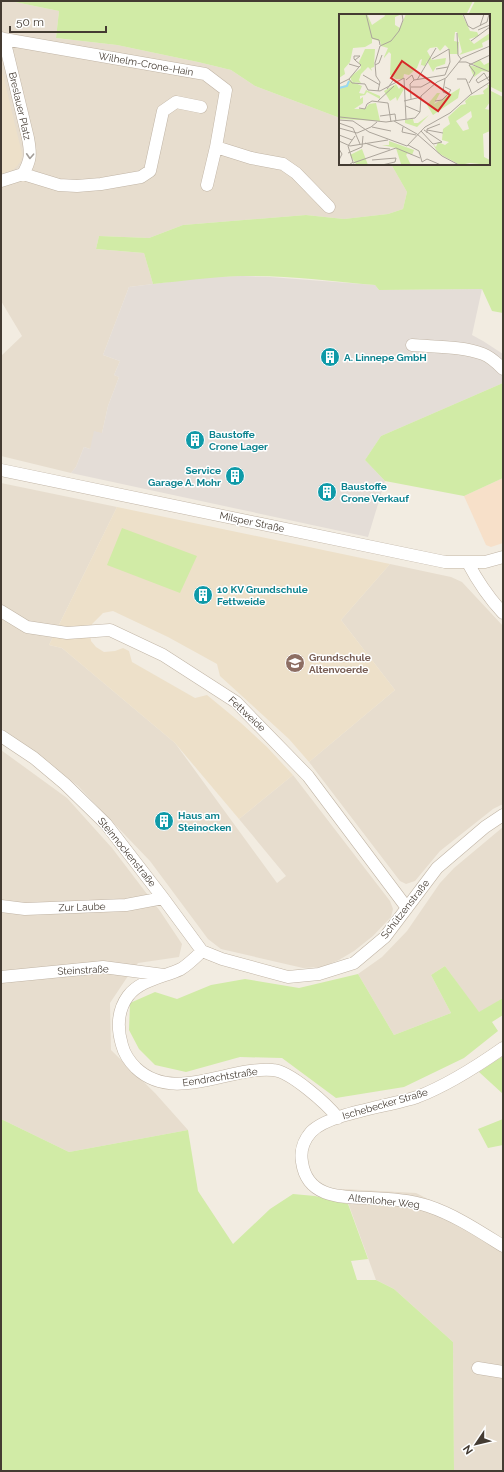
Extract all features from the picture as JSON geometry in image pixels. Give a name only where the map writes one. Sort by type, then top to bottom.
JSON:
[{"type":"street","name":"Wilhelm-Crone-Hain","points":[[3,39],[205,74],[226,90],[216,147],[207,185]]},
{"type":"street","name":"Breslauer Platz","points":[[3,39],[31,154],[29,164],[23,174]]},
{"type":"street","points":[[1,181],[23,174],[59,185],[77,186],[101,184],[142,177],[150,171],[162,111],[176,102],[201,107]]},
{"type":"street","points":[[216,147],[251,158],[283,164],[296,173],[329,207]]},
{"type":"street","points":[[412,345],[469,350],[485,354],[503,369]]},
{"type":"street","name":"Milsper Straße","points":[[1,470],[445,562],[485,562],[503,557]]},
{"type":"street","points":[[468,563],[478,582],[489,598],[503,613]]},
{"type":"street","name":"Fettweide","points":[[1,611],[27,627],[67,633],[110,630],[163,655],[236,702],[308,776],[407,908]]},
{"type":"street","name":"Steinnockenstraße","points":[[1,736],[34,758],[65,784],[106,824],[202,951]]},
{"type":"street","name":"Schützenstraße","points":[[202,951],[222,959],[288,977],[320,974],[354,963],[385,937],[438,868],[485,827],[503,815]]},
{"type":"street","name":"Zur Laube","points":[[1,906],[25,909],[126,905],[163,898]]},
{"type":"street","name":"Eendrachtstraße","points":[[202,951],[191,962],[182,968],[139,985],[128,995],[120,1009],[118,1021],[119,1036],[123,1050],[133,1064],[142,1073],[158,1081],[176,1084],[206,1080],[254,1070],[274,1070],[294,1079],[331,1109],[338,1118]]},
{"type":"street","name":"Steinstraße","points":[[1,977],[103,967],[165,975]]},
{"type":"street","name":"Ischebecker Straße","points":[[308,1180],[303,1171],[301,1151],[308,1136],[314,1129],[323,1123],[338,1118],[416,1097],[439,1088],[474,1068],[503,1048]]},
{"type":"street","name":"Altenloher Weg","points":[[308,1180],[326,1194],[338,1197],[410,1202],[427,1206],[444,1212],[503,1246]]},
{"type":"street","points":[[478,1368],[503,1372]]},
{"type":"shaded area","points":[[1,1],[10,1],[59,11],[56,38],[117,45],[231,70],[255,86],[339,118],[339,165],[392,165],[407,192],[403,209],[388,214],[344,219],[306,215],[183,225],[149,238],[99,236],[96,249],[144,253],[153,284],[129,287],[103,355],[120,361],[114,375],[119,377],[108,406],[102,433],[90,449],[84,447],[76,467],[71,473],[1,456],[1,356],[22,336],[1,301]]},
{"type":"shaded area","points":[[1,66],[22,154],[21,161],[13,170],[1,174]]},
{"type":"shaded area","points":[[242,276],[375,285],[379,290],[482,289],[472,335],[503,354],[503,383],[381,436],[365,460],[385,481],[368,537],[71,473],[76,467],[84,447],[90,449],[94,431],[102,433],[108,406],[119,377],[114,375],[120,361],[103,355],[129,287],[208,277]]},
{"type":"shaded area","points":[[503,478],[503,543],[491,547],[486,545],[464,496]]},
{"type":"shaded area","points":[[1,483],[117,507],[49,645],[62,648],[175,743],[277,883],[286,876],[239,819],[293,775],[390,901],[393,909],[391,917],[373,936],[354,951],[339,960],[322,967],[303,968],[221,949],[208,939],[150,861],[78,786],[30,748],[1,728]]},
{"type":"shaded area","name":"Grundschule Altenvoerde","points":[[117,507],[390,564],[341,620],[395,690],[309,762],[289,739],[220,676],[217,664],[168,637],[113,611],[103,613],[92,624],[90,632],[91,641],[96,647],[104,652],[115,651],[123,648],[129,651],[132,662],[195,698],[207,695],[267,747],[293,775],[239,819],[175,743],[62,648],[49,645]]},
{"type":"shaded area","points":[[390,564],[451,577],[462,582],[503,626],[503,804],[493,809],[440,851],[415,881],[406,884],[400,881],[309,762],[395,690],[341,620]]},
{"type":"shaded area","points":[[1,750],[67,798],[112,848],[160,911],[182,944],[179,957],[138,963],[126,979],[110,1003],[111,1050],[155,1093],[188,1130],[69,1152],[1,1119]]},
{"type":"shaded area","points":[[503,827],[503,998],[479,1013],[445,966],[431,975],[451,1013],[394,1035],[358,974],[382,957],[407,931],[440,883],[454,868]]},
{"type":"shaded area","points":[[343,1189],[416,1193],[462,1216],[503,1241],[503,1471],[454,1471],[453,1342],[394,1289],[376,1280]]},
{"type":"green space","points":[[10,1],[473,1],[466,14],[339,14],[339,118],[255,86],[231,70],[117,45],[56,38],[59,11]]},
{"type":"green space","points":[[475,1],[503,1],[503,93],[490,86],[490,14],[468,14]]},
{"type":"green space","points":[[490,90],[503,97],[503,313],[492,311],[482,289],[379,290],[375,285],[274,276],[219,277],[153,284],[144,253],[96,249],[99,236],[149,238],[183,225],[306,215],[344,219],[388,214],[403,209],[407,192],[392,165],[490,165]]},
{"type":"green space","points":[[503,383],[503,478],[464,496],[385,481],[365,460],[381,436]]},
{"type":"green space","points":[[122,528],[197,556],[180,593],[107,565]]},
{"type":"green space","points":[[445,966],[479,1012],[503,998],[503,1015],[492,1022],[498,1031],[464,1058],[404,1087],[336,1098],[282,1058],[240,1057],[186,1072],[155,1065],[139,1049],[129,1030],[130,1003],[155,992],[177,999],[211,985],[245,979],[299,988],[358,974],[394,1035],[451,1013],[431,975]]},
{"type":"green space","points":[[503,1056],[503,1094],[479,1072]]},
{"type":"green space","points":[[1,1119],[69,1152],[188,1130],[198,1191],[233,1244],[270,1209],[293,1194],[315,1196],[348,1204],[368,1259],[351,1261],[357,1280],[376,1280],[394,1289],[453,1342],[454,1471],[1,1471]]},
{"type":"green space","points":[[503,1119],[503,1145],[488,1148],[478,1129]]},
{"type":"place","name":"A. Linnepe GmbH","points":[[330,357]]},
{"type":"place","name":"Baustoffe Crone Lager","points":[[195,440]]},
{"type":"place","name":"Service Garage A. Mohr","points":[[235,476]]},
{"type":"place","name":"Baustoffe Crone Verkauf","points":[[327,492]]},
{"type":"place","name":"10 KV Grundschule Fettweide","points":[[203,595]]},
{"type":"place","name":"Grundschule Altenvoerde","points":[[295,663]]},
{"type":"place","name":"Haus am Steinocken","points":[[164,821]]}]
